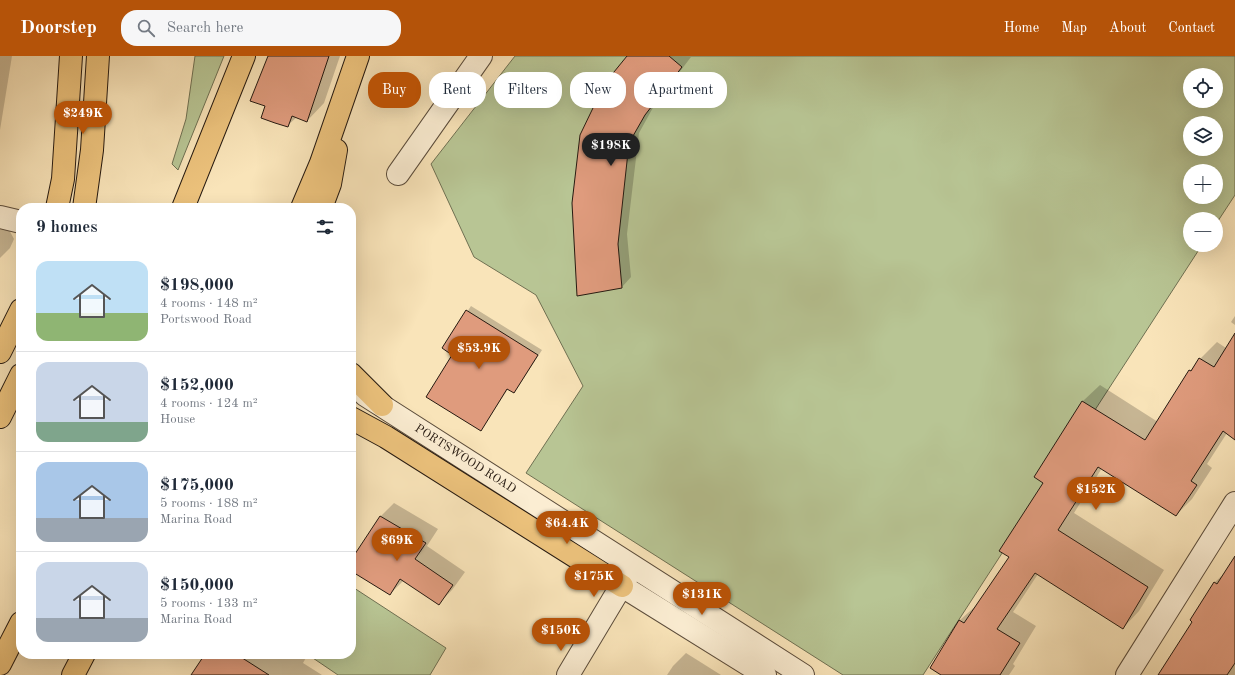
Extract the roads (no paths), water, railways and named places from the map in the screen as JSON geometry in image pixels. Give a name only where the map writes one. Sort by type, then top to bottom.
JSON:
[{"type":"main road","points":[[58,203],[62,179],[71,56]]},
{"type":"main road","points":[[85,203],[92,150],[98,56]]},
{"type":"main road","points":[[185,203],[244,56]]},
{"type":"main road","points":[[304,203],[343,104],[358,56]]},
{"type":"main road","points":[[323,203],[330,184],[343,104]]},
{"type":"main road","points":[[0,352],[16,320]]},
{"type":"main road","points":[[356,379],[382,405]]},
{"type":"main road","points":[[0,417],[16,385]]},
{"type":"main road","points":[[356,421],[393,442],[622,586]]},
{"type":"main road","points":[[0,664],[16,633]]},
{"type":"main road","points":[[73,675],[81,659]]},
{"type":"street","points":[[398,174],[481,56]]},
{"type":"street","points":[[0,216],[16,221]]},
{"type":"street","name":"PORTSWOOD ROAD","points":[[356,388],[803,675]]},
{"type":"street","points":[[1127,675],[1235,503]]},
{"type":"street","points":[[568,675],[633,567]]},
{"type":"street","points":[[622,586],[765,675]]}]
